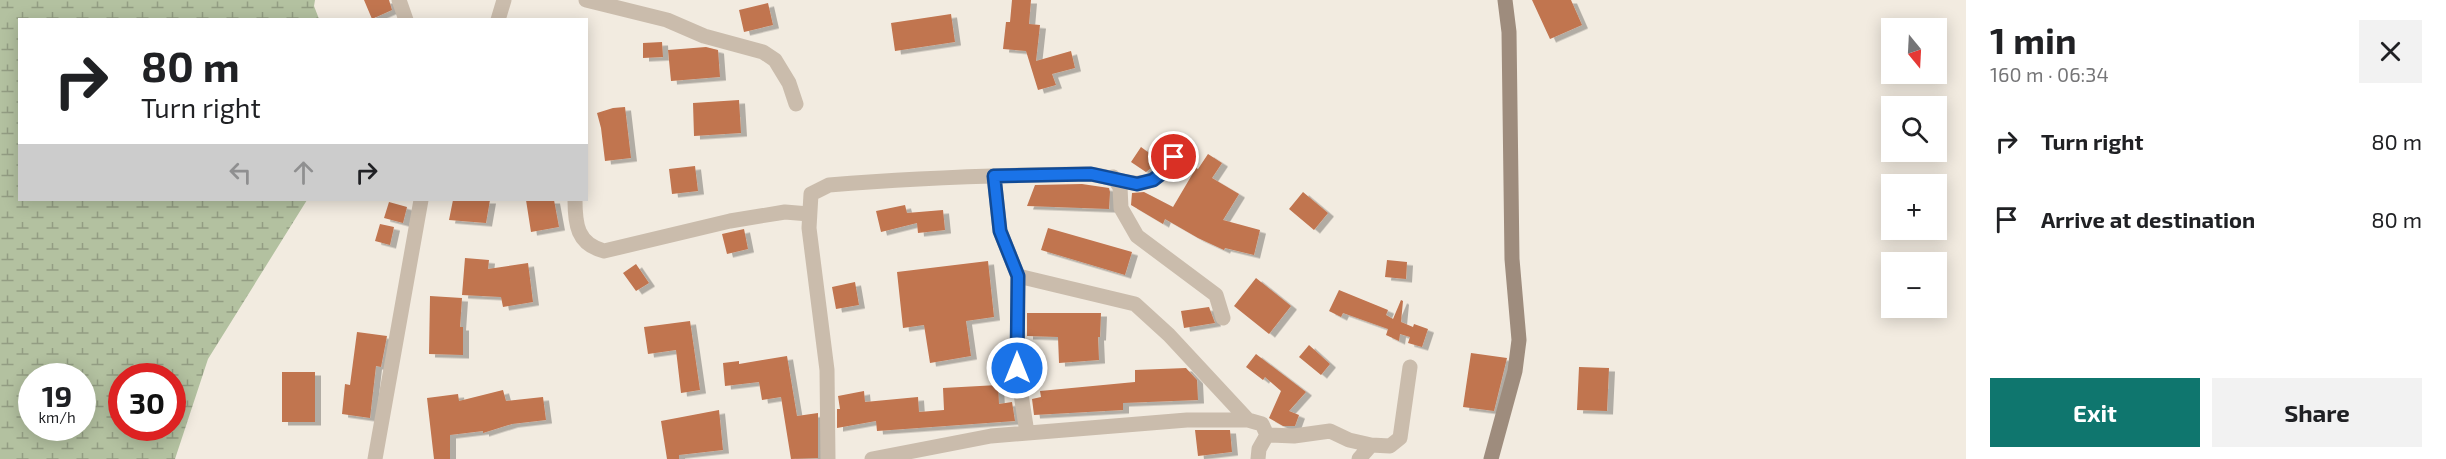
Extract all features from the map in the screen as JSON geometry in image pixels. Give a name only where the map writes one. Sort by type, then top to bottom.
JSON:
[{"type":"street","points":[[399,0],[405,18]]},
{"type":"street","points":[[499,18],[504,0]]},
{"type":"street","points":[[586,0],[667,20],[704,36],[763,52],[775,60],[789,82],[796,104]]},
{"type":"street","points":[[1491,459],[1515,371],[1519,340],[1512,259],[1509,32],[1505,0]]},
{"type":"street","points":[[828,459],[827,370],[812,262],[809,214],[811,194],[829,185],[994,176],[1091,174],[1137,184],[1153,180],[1167,169],[1174,157]]},
{"type":"street","points":[[994,176],[1000,231],[1018,276],[1017,368],[1027,433]]},
{"type":"street","points":[[1113,177],[1120,187],[1121,208],[1137,236],[1216,295],[1223,318]]},
{"type":"street","points":[[375,459],[420,201]]},
{"type":"street","points":[[575,201],[575,224],[580,237],[590,246],[604,251],[730,221],[785,212],[809,214]]},
{"type":"street","points":[[1018,276],[1135,304],[1169,335],[1248,420]]},
{"type":"street","points":[[1267,435],[1294,436],[1330,431],[1349,440],[1371,446],[1390,447],[1400,438],[1410,367]]},
{"type":"street","points":[[872,459],[992,436],[1187,420],[1248,420],[1262,424],[1267,435]]},
{"type":"street","points":[[1258,459],[1259,448],[1267,435]]},
{"type":"street","points":[[1359,459],[1371,446]]},
{"type":"green space","points":[[0,0],[315,0],[314,6],[319,18],[18,18],[18,201],[306,201],[208,359],[186,426],[186,363],[108,363],[108,441],[181,441],[175,459],[0,459]]},
{"type":"building","points":[[364,0],[389,0],[392,10],[372,18]]},
{"type":"building","points":[[1012,0],[1031,0],[1029,24],[1040,25],[1036,61],[1071,51],[1075,68],[1052,74],[1056,85],[1038,90],[1026,51],[1003,49],[1006,22],[1010,22]]},
{"type":"building","points":[[1532,0],[1571,0],[1582,25],[1550,39]]},
{"type":"building","points":[[768,3],[773,25],[744,32],[739,10]]},
{"type":"building","points":[[951,14],[955,42],[895,51],[891,23]]},
{"type":"building","points":[[662,42],[663,57],[643,58],[643,43]]},
{"type":"building","points":[[706,47],[718,50],[720,77],[671,81],[668,50]]},
{"type":"building","points":[[739,100],[741,133],[694,136],[693,103]]},
{"type":"building","points":[[625,107],[631,158],[605,161],[597,113]]},
{"type":"building","points":[[1141,147],[1160,161],[1146,172],[1131,162]]},
{"type":"building","points":[[1208,154],[1222,163],[1212,178],[1239,194],[1223,220],[1260,230],[1254,255],[1225,248],[1224,250],[1165,219],[1163,224],[1131,205],[1132,193],[1144,192],[1173,207],[1196,168],[1198,169]]},
{"type":"building","points":[[695,166],[698,191],[672,194],[669,169]]},
{"type":"building","points":[[1082,184],[1109,188],[1109,209],[1027,206],[1035,185]]},
{"type":"building","points":[[1303,192],[1328,213],[1314,230],[1289,209]]},
{"type":"building","points":[[453,201],[490,201],[486,223],[449,220]]},
{"type":"building","points":[[526,201],[554,201],[559,227],[531,232]]},
{"type":"building","points":[[389,202],[407,207],[403,223],[384,218]]},
{"type":"building","points":[[905,205],[907,213],[943,210],[945,230],[918,233],[917,223],[881,232],[876,211]]},
{"type":"building","points":[[380,224],[394,227],[390,245],[375,241]]},
{"type":"building","points":[[1048,228],[1132,252],[1125,275],[1041,250]]},
{"type":"building","points":[[744,229],[748,249],[727,254],[722,234]]},
{"type":"building","points":[[465,258],[489,260],[488,269],[528,263],[533,302],[503,307],[501,297],[462,295]]},
{"type":"building","points":[[1387,260],[1407,262],[1406,279],[1385,277]]},
{"type":"building","points":[[988,261],[994,317],[966,321],[971,356],[930,363],[924,325],[903,328],[897,272]]},
{"type":"building","points":[[636,264],[649,283],[636,291],[623,273]]},
{"type":"building","points":[[1256,278],[1291,306],[1269,334],[1234,306]]},
{"type":"building","points":[[855,282],[859,305],[836,309],[832,287]]},
{"type":"building","points":[[1339,290],[1388,310],[1386,315],[1393,319],[1401,300],[1403,301],[1401,322],[1413,327],[1414,324],[1428,329],[1422,347],[1408,343],[1410,337],[1400,334],[1399,341],[1386,335],[1388,329],[1343,313],[1341,317],[1329,311]]},
{"type":"building","points":[[430,296],[462,298],[460,327],[463,327],[463,355],[429,354]]},
{"type":"building","points":[[1209,307],[1215,323],[1184,328],[1181,311]]},
{"type":"building","points":[[1027,313],[1101,313],[1100,337],[1098,337],[1099,360],[1059,363],[1058,337],[1027,336]]},
{"type":"building","points":[[690,321],[700,390],[681,393],[676,350],[648,354],[644,327]]},
{"type":"building","points":[[357,332],[387,336],[381,367],[376,366],[370,418],[342,414],[345,384],[350,385]]},
{"type":"building","points":[[1309,345],[1330,364],[1321,375],[1299,357]]},
{"type":"building","points":[[1471,353],[1507,358],[1494,411],[1463,407]]},
{"type":"building","points":[[1256,354],[1306,392],[1289,411],[1299,415],[1295,426],[1283,426],[1269,418],[1281,391],[1265,377],[1263,380],[1246,367]]},
{"type":"building","points":[[787,356],[797,416],[818,413],[818,458],[791,459],[781,397],[762,400],[759,382],[725,386],[723,363],[739,361],[739,364]]},
{"type":"building","points":[[1579,367],[1609,368],[1607,411],[1577,410]]},
{"type":"building","points":[[1186,368],[1197,380],[1198,400],[1123,403],[1123,410],[1034,415],[1032,399],[1041,397],[1040,391],[1135,382],[1135,370]]},
{"type":"building","points":[[282,372],[315,372],[315,422],[282,422]]},
{"type":"building","points":[[998,385],[999,404],[1012,402],[1015,421],[877,431],[876,421],[837,428],[837,409],[840,409],[838,396],[864,391],[865,402],[918,397],[919,412],[944,410],[943,388]]},
{"type":"building","points":[[503,390],[506,401],[543,397],[546,420],[512,424],[483,433],[483,431],[450,435],[450,459],[434,459],[427,398],[458,394],[459,401]]},
{"type":"building","points":[[719,410],[723,450],[679,455],[679,459],[667,459],[661,421]]},
{"type":"building","points":[[1195,430],[1230,430],[1232,452],[1198,456]]},
{"type":"route","points":[[1017,368],[1018,276],[1000,231],[994,176],[1091,174],[1137,184],[1153,180],[1167,169],[1174,157]]}]
